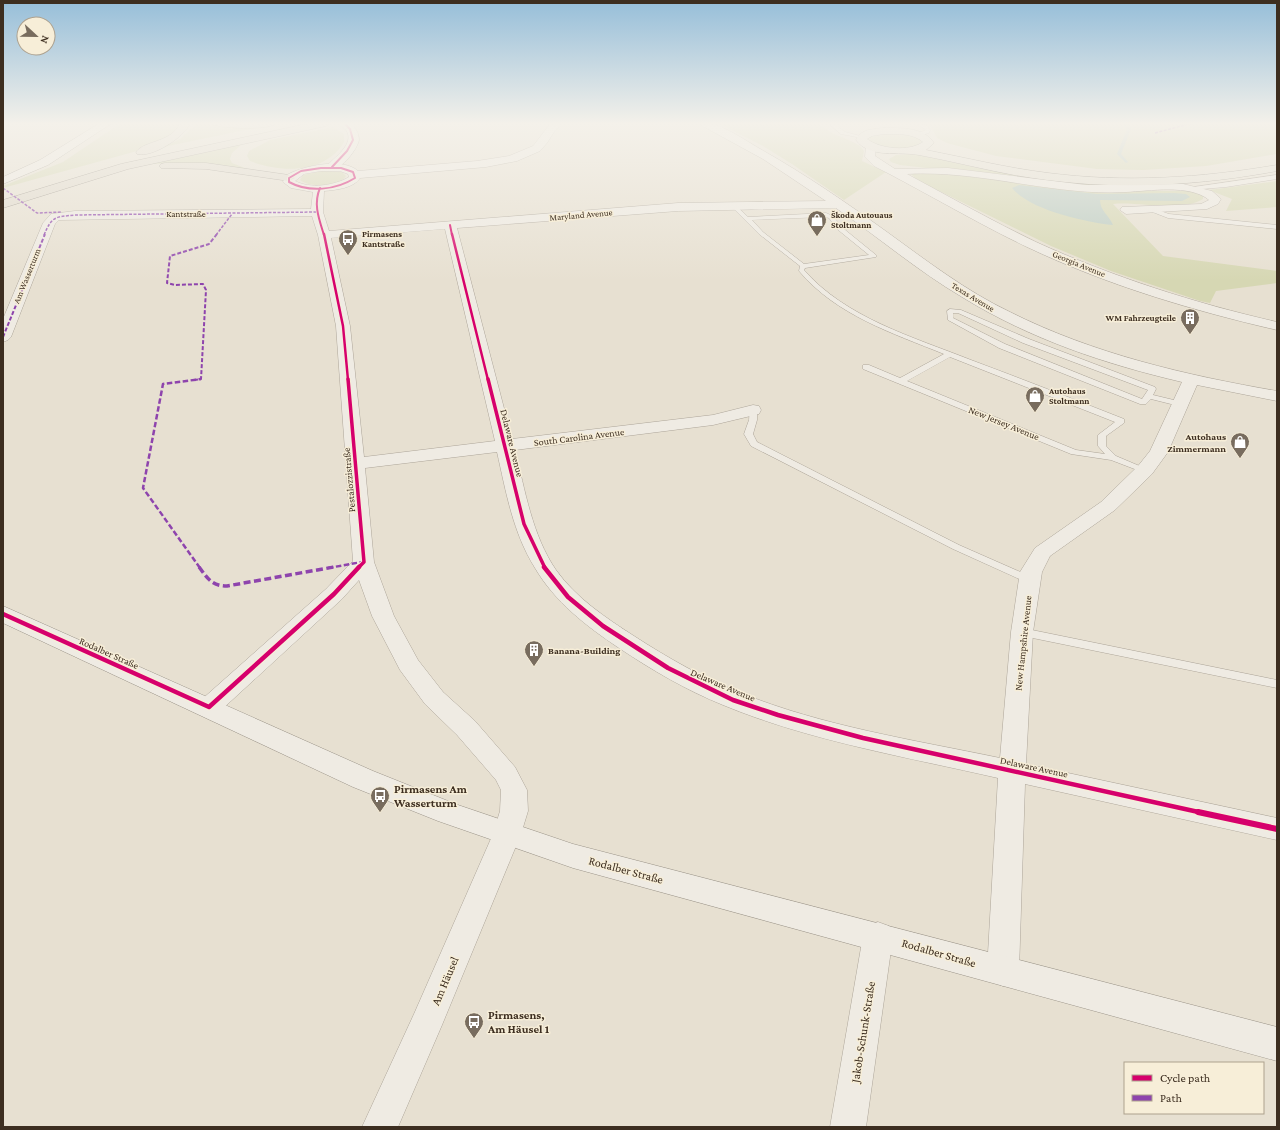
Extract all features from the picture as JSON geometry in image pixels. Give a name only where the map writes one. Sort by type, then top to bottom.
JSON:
[{"type":"highway","points":[[3,195],[67,176]]},
{"type":"highway","points":[[3,204],[92,176]]},
{"type":"highway","points":[[79,179],[96,176]]},
{"type":"highway","points":[[273,176],[289,178]]},
{"type":"main road","points":[[3,181],[17,176]]},
{"type":"main road","points":[[1049,176],[1098,181],[1144,182],[1196,180],[1225,176]]},
{"type":"main road","points":[[1147,176],[1168,176]]},
{"type":"main road","name":"Rodalber Straße","points":[[3,614],[364,779],[448,814],[507,834],[573,856],[878,936],[1277,1044]]},
{"type":"street","points":[[294,176],[289,178],[289,182],[293,185],[299,187],[320,188],[346,183],[352,180],[355,176]]},
{"type":"street","name":"Texas Avenue","points":[[794,176],[869,224],[966,295],[1017,322],[1080,348],[1191,380],[1277,396]]},
{"type":"street","name":"Georgia Avenue","points":[[900,176],[1016,236],[1091,270],[1184,303],[1277,326]]},
{"type":"street","points":[[980,176],[1091,188],[1190,188],[1208,192],[1215,199],[1214,202],[1203,207],[1126,210]]},
{"type":"street","name":"Pestalozzistraße","points":[[320,188],[317,195],[317,212],[324,235],[343,326],[364,562],[383,616],[408,664],[434,698],[466,728],[506,774],[514,790],[514,811],[507,834]]},
{"type":"street","name":"Maryland Avenue","points":[[324,235],[678,207],[838,204]]},
{"type":"street","name":"Kantstraße","points":[[55,217],[75,215],[317,212]]},
{"type":"street","name":"Am Wasserturm","points":[[3,337],[49,223],[55,217]]},
{"type":"street","name":"Delaware Avenue","points":[[450,225],[524,524],[536,554],[553,580],[572,602],[611,632],[658,664],[704,687],[749,706],[798,721],[863,738],[1277,829]]},
{"type":"street","name":"New Hampshire Avenue","points":[[1003,971],[1012,771],[1022,632],[1030,580],[1036,561],[1042,552],[1108,506],[1145,470],[1159,452],[1179,404],[1191,380]]},
{"type":"street","name":"South Carolina Avenue","points":[[355,464],[713,420],[753,410]]},
{"type":"street","points":[[209,707],[334,594],[364,562]]},
{"type":"street","name":"Am Häusel","points":[[380,1127],[429,1018],[507,834]]},
{"type":"street","name":"Jakob-Schunk-Straße","points":[[848,1127],[878,936]]},
{"type":"lane","points":[[1190,188],[1226,185],[1277,177]]},
{"type":"lane","points":[[733,205],[747,219],[761,233],[803,266],[874,256],[839,228],[831,217],[826,215],[747,219]]},
{"type":"lane","points":[[1152,210],[1168,216],[1277,227]]},
{"type":"lane","points":[[839,228],[869,224]]},
{"type":"lane","points":[[803,266],[801,270],[806,278],[830,299],[889,328],[950,354],[1121,421],[1102,435],[1102,446],[1113,458]]},
{"type":"lane","points":[[950,311],[959,311],[1026,341],[1152,389],[1149,396],[1143,402],[1002,346],[961,326],[950,318],[950,311]]},
{"type":"lane","points":[[901,381],[950,354]]},
{"type":"lane","name":"New Jersey Avenue","points":[[866,367],[1074,452],[1113,458],[1145,470]]},
{"type":"lane","points":[[1149,396],[1179,404]]},
{"type":"lane","points":[[753,410],[754,418],[748,431],[749,439],[754,444],[956,547],[1030,580]]},
{"type":"lane","points":[[1022,632],[1277,684]]},
{"type":"green space","points":[[29,176],[47,176],[3,188],[3,186]]},
{"type":"green space","points":[[303,176],[346,176],[342,180],[324,185],[305,183],[300,180]]},
{"type":"green space","points":[[809,176],[880,176],[844,200]]},
{"type":"green space","points":[[913,176],[971,176],[1120,191],[1192,191],[1203,194],[1203,199],[1194,203],[1183,205],[1113,204],[1163,256],[1277,271],[1277,283],[1216,291],[1210,303],[1200,301],[1111,271],[1051,246],[917,180]]},
{"type":"green space","points":[[996,176],[1021,176],[1040,179],[1126,186],[1079,185]]},
{"type":"green space","points":[[1277,181],[1277,207],[1226,211],[1232,199],[1209,190]]},
{"type":"shaded area","points":[[1019,185],[1097,194],[1174,193],[1186,194],[1190,197],[1182,201],[1100,200],[1101,207],[1113,225],[1073,218],[1044,209],[1020,196],[1012,188]]},
{"type":"marked path","points":[[3,188],[37,213],[61,212]]},
{"type":"marked path","points":[[3,337],[49,223],[55,217],[75,215],[317,212]]},
{"type":"marked path","points":[[232,214],[209,244],[170,256],[167,283],[175,285],[203,284],[206,290],[201,379],[163,384],[143,488],[210,582],[218,586],[227,586],[362,562]]},
{"type":"cycle path","points":[[293,176],[289,178],[289,182],[295,185],[303,188],[322,188],[349,182],[355,178],[354,176]]},
{"type":"cycle path","points":[[3,614],[209,707],[334,594],[364,562],[343,326],[324,235],[317,212],[317,195],[320,188]]},
{"type":"cycle path","points":[[450,225],[524,524],[533,546],[548,574],[576,605],[603,626],[652,659],[684,677],[733,700],[778,715],[863,738],[1277,829]]},
{"type":"place","name":"Škoda Autouaus Stoltmann","points":[[817,237]]},
{"type":"place","name":"Pirmasens Kantstraße","points":[[348,256]]},
{"type":"place","name":"WM Fahrzeugteile","points":[[1190,335]]},
{"type":"place","name":"Autohaus Stoltmann","points":[[1035,413]]},
{"type":"place","name":"Autohaus Zimmermann","points":[[1240,459]]},
{"type":"place","name":"Banana-Building","points":[[534,667]]},
{"type":"place","name":"Pirmasens Am Wasserturm","points":[[380,813]]},
{"type":"place","name":"Pirmasens, Am Häusel 1","points":[[474,1039]]}]
